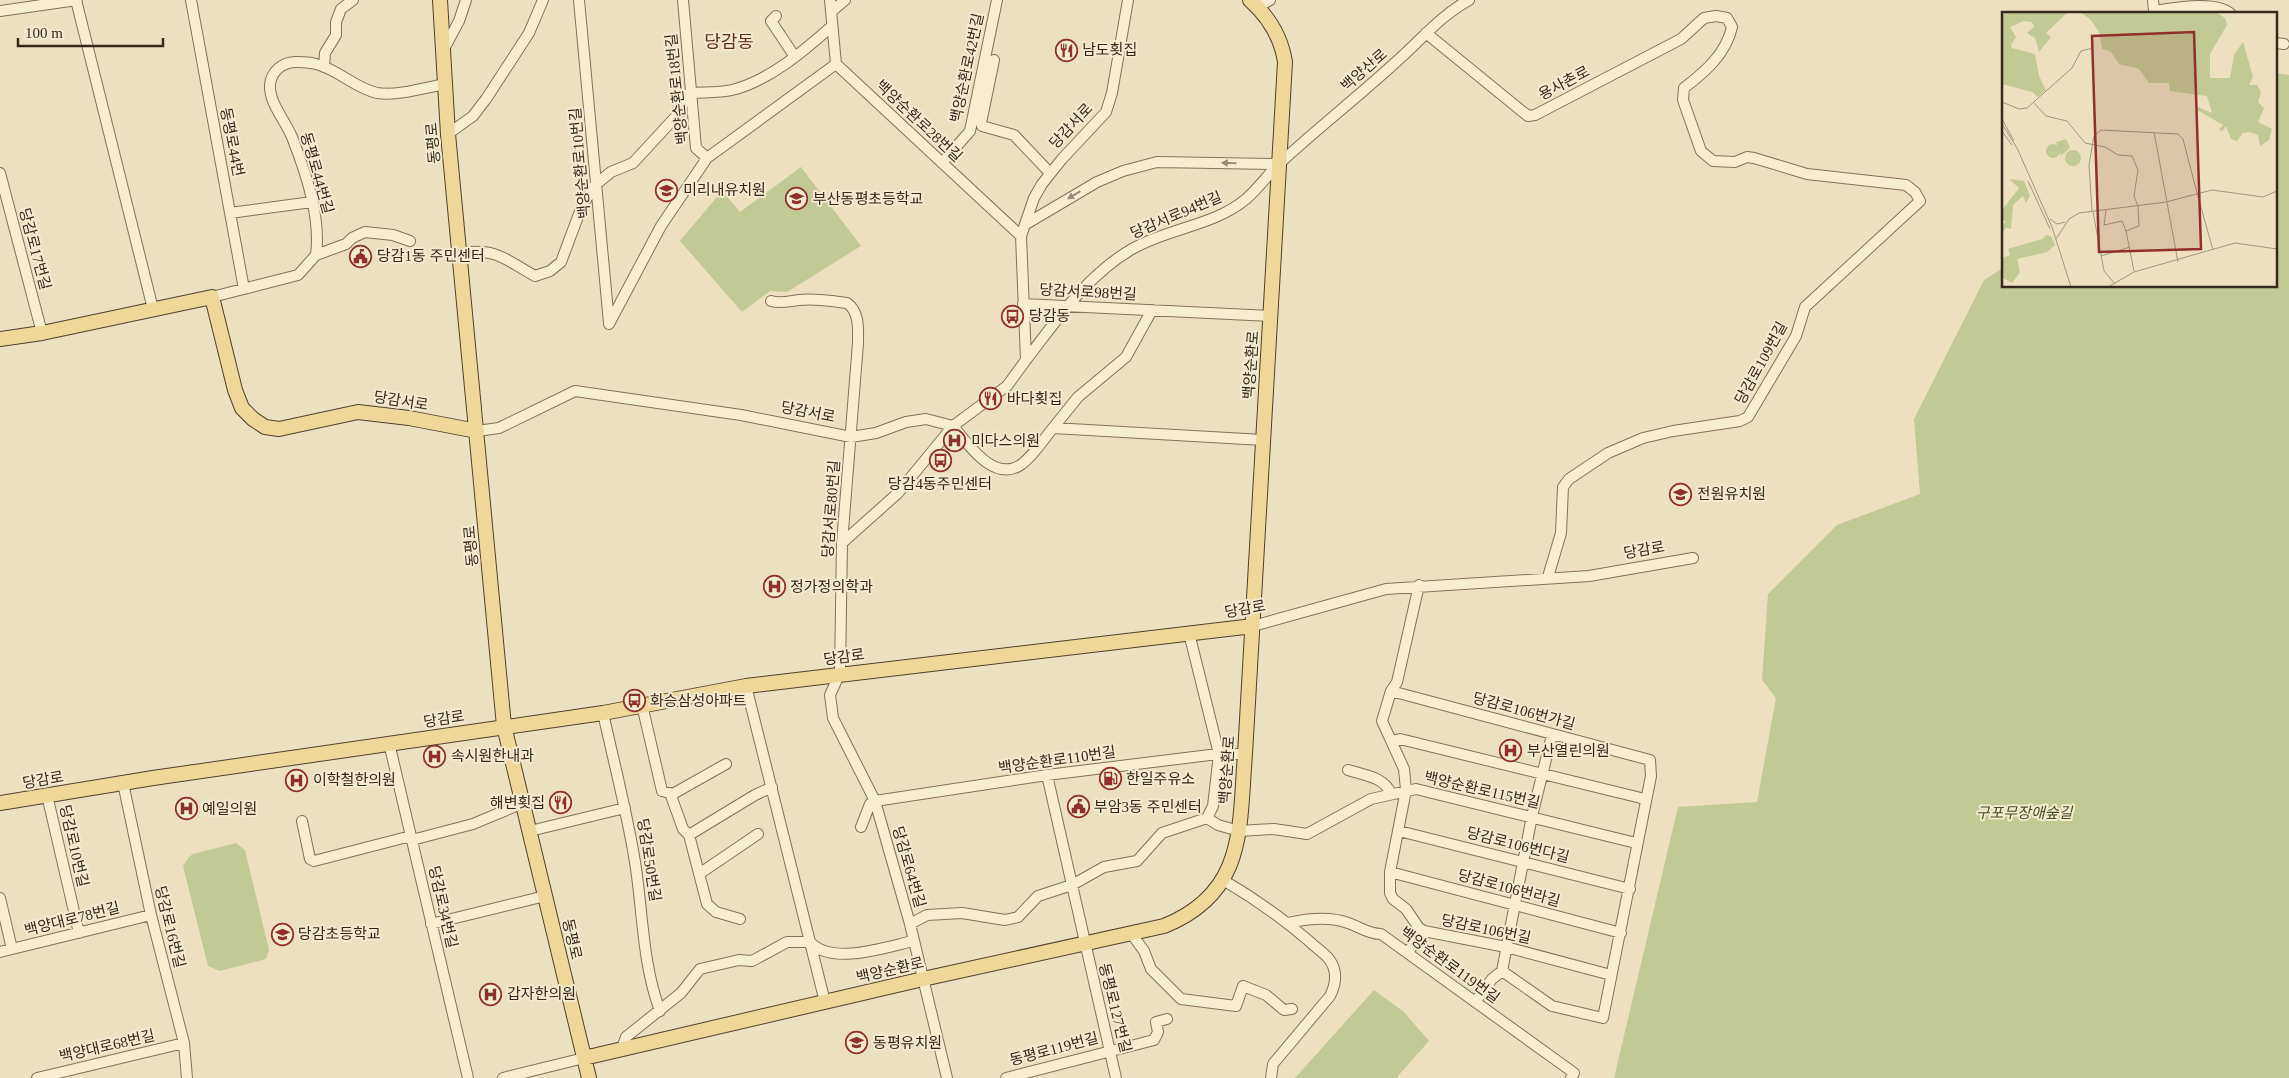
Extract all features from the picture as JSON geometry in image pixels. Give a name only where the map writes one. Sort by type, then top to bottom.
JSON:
[{"type":"main road","name":"동평로","points":[[439,1],[448,134],[504,726],[589,1078]]},
{"type":"main road","name":"백양순환로","points":[[584,1058],[923,978],[1164,926],[1185,916],[1209,898],[1224,880],[1239,832],[1245,754],[1285,62],[1276,31],[1254,4]]},
{"type":"main road","points":[[0,339],[42,333],[212,297]]},
{"type":"main road","name":"당감서로","points":[[212,297],[235,390],[242,408],[265,427],[279,429],[358,412],[409,418],[477,431]]},
{"type":"main road","name":"당감로","points":[[0,803],[389,743],[603,713],[746,686],[1253,626]]},
{"type":"street","points":[[0,11],[76,0],[153,309]]},
{"type":"street","name":"동평로44번","points":[[191,0],[244,289]]},
{"type":"street","points":[[324,67],[325,54],[336,35],[336,22],[341,9],[353,0],[357,0]]},
{"type":"street","points":[[443,52],[459,21],[466,0]]},
{"type":"street","points":[[448,134],[473,116],[486,99],[529,33],[543,0]]},
{"type":"street","name":"백양순환로10번길","points":[[579,0],[609,324]]},
{"type":"street","name":"백양순환로18번길","points":[[609,324],[661,226],[707,158],[696,148],[683,0]]},
{"type":"street","points":[[707,158],[836,64],[830,0]]},
{"type":"street","points":[[831,12],[845,0]]},
{"type":"street","name":"백양순환로42번길","points":[[942,162],[970,131],[997,0]]},
{"type":"street","name":"당감서로","points":[[1026,360],[1021,236],[1034,198],[1050,173],[1106,112],[1112,93],[1128,0]]},
{"type":"street","points":[[1254,4],[1270,0]]},
{"type":"street","name":"백양산로","points":[[1278,164],[1399,60],[1448,12],[1469,0]]},
{"type":"street","points":[[2153,0],[2154,11],[2200,4],[2230,12]]},
{"type":"street","points":[[776,16],[770,21],[795,58]]},
{"type":"street","name":"용사촌로","points":[[1426,33],[1528,116],[1535,115],[1681,39],[1704,18],[1716,16],[1727,18],[1732,27],[1725,47],[1714,62],[1684,88],[1683,100],[1701,151],[1713,161],[1735,162],[1747,157],[1815,175],[1906,184],[1916,192],[1920,201]]},
{"type":"street","points":[[459,253],[477,250],[498,254],[535,276],[550,271],[561,262],[582,206],[597,183],[611,172],[633,163],[680,112],[685,96],[690,93],[733,90],[754,81],[795,58],[832,26]]},
{"type":"street","points":[[994,60],[980,123],[982,126],[1014,135],[1050,173]]},
{"type":"street","name":"동평로44번길","points":[[316,255],[315,218],[312,202],[292,137],[276,108],[270,85],[274,72],[288,63],[306,63],[324,67],[348,82],[378,93],[445,84]]},
{"type":"street","name":"백양순환로28번길","points":[[836,64],[1021,236]]},
{"type":"street","points":[[1026,224],[1097,182],[1123,171],[1158,162],[1278,164]]},
{"type":"street","name":"당감서로94번길","points":[[1026,360],[1083,287],[1132,249],[1222,215],[1237,206],[1260,186],[1278,164]]},
{"type":"street","name":"당감로17번길","points":[[0,173],[42,333]]},
{"type":"street","name":"당감로109번길","points":[[1548,577],[1561,532],[1564,487],[1569,479],[1608,453],[1643,438],[1673,430],[1740,421],[1748,417],[1796,336],[1805,307],[1920,201]]},
{"type":"street","points":[[230,213],[312,202]]},
{"type":"street","points":[[212,297],[298,275],[316,255],[346,244],[352,238],[365,232],[393,235],[410,242]]},
{"type":"street","name":"당감서로","points":[[771,301],[781,303],[800,299],[826,300],[847,304],[854,311],[857,317],[858,343],[851,437]]},
{"type":"street","name":"당감서로98번길","points":[[1023,304],[1271,316]]},
{"type":"street","name":"당감서로98번길","points":[[953,426],[983,460],[999,468],[1007,469],[1022,464],[1078,397],[1126,357],[1152,310]]},
{"type":"street","points":[[842,543],[898,494],[953,426],[1007,386],[1026,360]]},
{"type":"street","name":"당감서로","points":[[477,431],[499,428],[575,391],[740,415],[851,437],[876,433],[906,422],[926,419],[953,426]]},
{"type":"street","points":[[1053,428],[1263,440]]},
{"type":"street","name":"당감서로80번길","points":[[840,674],[842,543],[851,437]]},
{"type":"street","name":"당감로","points":[[1253,626],[1386,589],[1419,585],[1588,576],[1693,558]]},
{"type":"street","name":"당감로106번길","points":[[1419,585],[1397,682],[1391,691],[1382,721],[1404,769],[1406,790],[1400,831],[1390,872],[1390,893],[1393,899],[1406,909],[1412,920],[1424,931],[1506,947],[1611,975]]},
{"type":"street","points":[[1189,633],[1219,754],[1212,806],[1207,818]]},
{"type":"street","name":"당감로64번길","points":[[840,674],[830,696],[831,711],[875,801],[910,924],[947,1078]]},
{"type":"street","points":[[746,686],[825,1002]]},
{"type":"street","name":"당감로106번가길","points":[[1391,691],[1650,760],[1651,776],[1645,799]]},
{"type":"street","points":[[642,705],[662,791],[671,795],[682,829],[689,835],[707,904],[716,912],[740,919]]},
{"type":"street","name":"당감로50번길","points":[[603,713],[625,808],[642,907],[646,966],[660,1011]]},
{"type":"street","points":[[1475,1002],[1492,979],[1502,972],[1532,816],[1552,735]]},
{"type":"street","points":[[1392,741],[1400,739],[1645,799],[1636,843],[1630,889],[1603,1018],[1552,1006],[1502,972]]},
{"type":"street","name":"당감로34번길","points":[[389,743],[468,1078]]},
{"type":"street","name":"백양순환로110번길","points":[[875,801],[1047,775],[1219,754],[1245,754]]},
{"type":"street","points":[[671,795],[726,764]]},
{"type":"street","points":[[1348,770],[1382,781],[1388,786],[1391,794]]},
{"type":"street","name":"동평로127번길","points":[[1047,775],[1116,1078]]},
{"type":"street","name":"당감로16번길","points":[[122,783],[151,915],[184,1043],[187,1078]]},
{"type":"street","points":[[689,835],[772,787]]},
{"type":"street","name":"백양순환로115번길","points":[[1239,832],[1274,829],[1307,834],[1371,799],[1416,789],[1636,843]]},
{"type":"street","name":"당감로10번길","points":[[47,796],[79,933]]},
{"type":"street","points":[[860,827],[870,804],[875,801]]},
{"type":"street","points":[[302,821],[310,859],[314,861],[478,822],[523,803]]},
{"type":"street","points":[[530,832],[625,808]]},
{"type":"street","points":[[910,924],[927,915],[962,913],[1006,920],[1018,917],[1038,896],[1072,885],[1104,867],[1137,861],[1152,847],[1162,832],[1207,818],[1218,825],[1239,832]]},
{"type":"street","name":"당감로106번다길","points":[[1400,831],[1630,889]]},
{"type":"street","points":[[698,874],[758,834]]},
{"type":"street","name":"당감로106번라길","points":[[1390,872],[1621,933]]},
{"type":"street","points":[[1224,880],[1288,923],[1330,960],[1335,974],[1335,986],[1330,996],[1274,1064],[1271,1078]]},
{"type":"street","points":[[431,924],[545,896]]},
{"type":"street","points":[[0,898],[12,949]]},
{"type":"street","name":"백양대로78번길","points":[[0,952],[151,915]]},
{"type":"street","name":"백양순환로119번길","points":[[1288,923],[1303,920],[1337,920],[1371,934],[1382,934],[1574,1073],[1571,1078]]},
{"type":"street","points":[[1408,952],[1424,931]]},
{"type":"street","points":[[1131,934],[1144,951],[1151,969],[1181,999],[1236,1006],[1243,986],[1266,995],[1284,1010],[1292,1009]]},
{"type":"street","points":[[810,942],[815,948],[833,953],[850,954],[914,941]]},
{"type":"street","points":[[622,1048],[626,1037],[681,993],[700,969],[739,960],[752,961],[787,942],[810,942]]},
{"type":"street","name":"동평로119번길","points":[[1006,1078],[1154,1040],[1158,1032],[1156,1022],[1167,1020]]},
{"type":"street","name":"백양대로68번길","points":[[37,1078],[184,1043]]},
{"type":"street","points":[[503,1078],[584,1058]]},
{"type":"green space","name":"구포무장애숲길","points":[[2276,73],[2289,75],[2289,1078],[1614,1078],[1678,807],[1757,802],[1776,698],[1762,680],[1768,594],[1837,525],[1920,494],[1914,419],[1984,280],[2002,269],[2002,288],[2276,288]]},
{"type":"green space","points":[[801,167],[861,246],[787,292],[770,291],[742,312],[680,241],[722,191],[740,212]]},
{"type":"green space","points":[[236,843],[245,850],[269,950],[266,959],[220,971],[208,966],[183,866],[193,854]]},
{"type":"green space","points":[[1374,990],[1404,1012],[1429,1041],[1396,1078],[1295,1078]]},
{"type":"place","name":"남도횟집","points":[[1066,50]]},
{"type":"place","name":"미리내유치원","points":[[667,190]]},
{"type":"place","name":"부산동평초등학교","points":[[797,199]]},
{"type":"place","name":"당감1동 주민센터","points":[[361,256]]},
{"type":"place","name":"당감동","points":[[1013,316]]},
{"type":"place","name":"바다횟집","points":[[991,399]]},
{"type":"place","name":"미다스의원","points":[[955,441]]},
{"type":"place","name":"당감4동주민센터","points":[[940,461]]},
{"type":"place","name":"전원유치원","points":[[1681,494]]},
{"type":"place","name":"정가정의학과","points":[[774,587]]},
{"type":"place","name":"화승삼성아파트","points":[[634,701]]},
{"type":"place","name":"부산열린의원","points":[[1511,751]]},
{"type":"place","name":"속시원한내과","points":[[435,756]]},
{"type":"place","name":"한일주유소","points":[[1110,779]]},
{"type":"place","name":"이학철한의원","points":[[297,780]]},
{"type":"place","name":"해변횟집","points":[[561,803]]},
{"type":"place","name":"부암3동 주민센터","points":[[1078,807]]},
{"type":"place","name":"예일의원","points":[[186,809]]},
{"type":"place","name":"당감초등학교","points":[[282,934]]},
{"type":"place","name":"갑자한의원","points":[[491,994]]},
{"type":"place","name":"동평유치원","points":[[857,1043]]},
{"type":"district","name":"당감동","points":[[729,42]]}]
